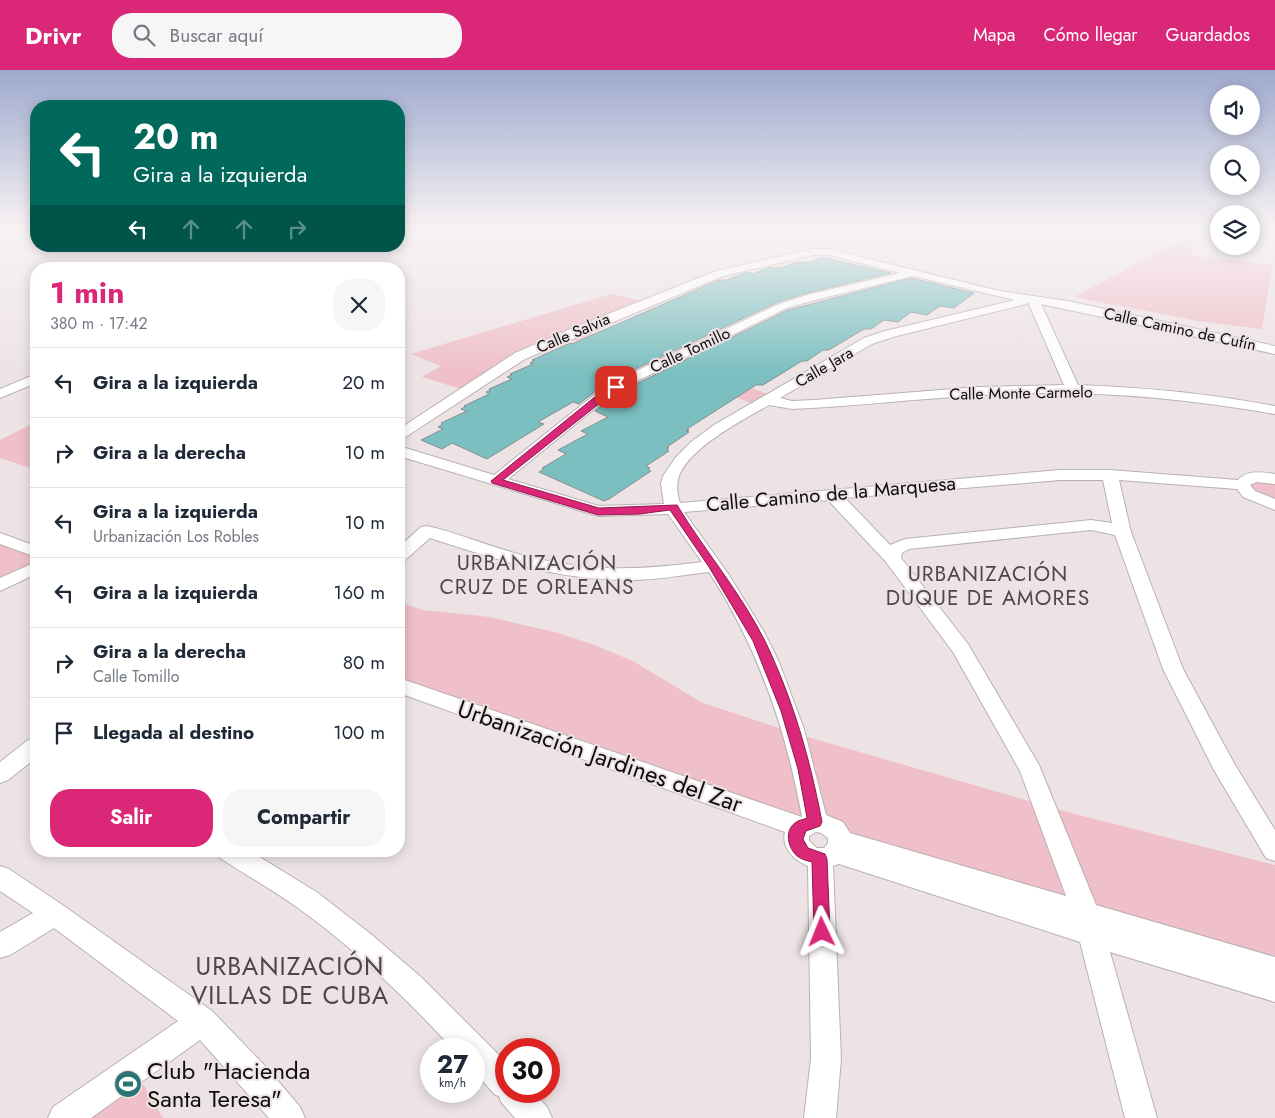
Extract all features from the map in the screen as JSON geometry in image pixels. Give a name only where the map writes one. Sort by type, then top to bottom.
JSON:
[{"type":"street","name":"Calle Salvia","points":[[405,431],[520,356],[713,276]]},
{"type":"street","name":"Calle Tomillo","points":[[496,481],[604,394],[628,380],[783,306],[811,297],[901,276]]},
{"type":"street","name":"Calle Camino de Cufín","points":[[925,276],[999,294],[1068,305],[1275,350]]},
{"type":"street","points":[[1033,300],[1073,390]]},
{"type":"street","name":"Calle Jara","points":[[673,507],[669,483],[674,470],[685,457],[719,428],[868,341],[1001,306],[1033,300]]},
{"type":"street","points":[[0,394],[30,381]]},
{"type":"street","name":"Calle Monte Carmelo","points":[[767,400],[792,405],[1003,390],[1073,390],[1158,395],[1275,410]]},
{"type":"street","name":"Calle Camino de la Marquesa","points":[[406,453],[598,512],[640,511],[1060,474],[1110,475],[1242,485]]},
{"type":"street","points":[[1110,475],[1122,532],[1150,611],[1173,668],[1226,770],[1275,851]]},
{"type":"street","points":[[1275,479],[1264,477],[1248,478],[1242,485],[1249,494],[1275,505]]},
{"type":"street","points":[[832,494],[892,558],[962,649],[1031,771],[1089,924],[1141,1118]]},
{"type":"street","points":[[673,507],[678,517],[714,566],[759,641],[788,711],[805,769],[804,829],[797,846],[803,852],[833,851],[1089,924],[1275,970]]},
{"type":"street","points":[[892,558],[893,552],[906,544],[1091,525],[1122,532]]},
{"type":"street","points":[[405,551],[427,531],[523,562],[565,571],[631,574],[714,566]]},
{"type":"street","points":[[0,538],[30,550]]},
{"type":"street","points":[[0,585],[30,570]]},
{"type":"street","name":"Urbanización Jardines del Zar","points":[[405,686],[804,829]]},
{"type":"street","name":"Urbanización Jardines del Zar","points":[[405,700],[804,829]]},
{"type":"street","points":[[0,774],[30,754]]},
{"type":"street","points":[[804,829],[832,827],[839,833],[833,851],[826,1059],[820,1118]]},
{"type":"street","points":[[239,857],[308,900],[386,962],[459,1031],[495,1072]]},
{"type":"street","points":[[0,877],[202,1021],[257,1080],[289,1118]]},
{"type":"street","points":[[0,946],[54,914]]},
{"type":"street","points":[[1089,924],[1275,989]]},
{"type":"street","points":[[64,1118],[202,1021]]},
{"type":"street","points":[[523,1103],[536,1118]]},
{"type":"shaded area","points":[[1114,276],[1270,276],[1262,329],[1198,321],[1074,297]]},
{"type":"shaded area","points":[[611,294],[648,302],[581,330],[774,396],[757,405],[564,337],[467,391],[422,377],[441,366],[411,354]]},
{"type":"shaded area","points":[[30,425],[30,468],[0,458],[0,440]]},
{"type":"shaded area","points":[[1254,480],[1275,481],[1275,502],[1260,497],[1249,486]]},
{"type":"shaded area","points":[[0,538],[30,550],[30,570],[0,585]]},
{"type":"shaded area","points":[[405,604],[423,610],[490,617],[558,633],[592,644],[633,661],[703,703],[794,733],[1067,812],[1275,865],[1275,970],[839,833],[800,827],[405,687]]},
{"type":"shaded area","name":"Club \"Hacienda Santa Teresa\"","points":[[134,1068],[163,1118],[64,1118]]},
{"type":"building","points":[[737,276],[879,276],[778,302],[622,375],[598,389],[579,404],[573,402],[538,422],[544,424],[487,459],[452,443],[442,449],[421,440],[443,429],[438,427],[443,424],[441,423],[467,411],[461,409],[489,394],[486,392],[491,390],[489,389],[512,379],[507,377],[533,364],[530,363],[534,361],[532,360],[719,280],[727,280]]},
{"type":"building","points":[[911,278],[974,293],[954,308],[940,306],[927,315],[911,312],[898,322],[884,320],[871,329],[864,329],[829,350],[823,350],[807,361],[802,361],[763,385],[756,385],[687,429],[689,430],[686,431],[689,432],[667,447],[669,448],[666,450],[669,451],[646,466],[651,471],[609,499],[604,501],[539,472],[544,469],[542,468],[566,454],[558,450],[588,434],[581,431],[608,417],[595,411],[610,399],[634,385],[788,310]]},
{"type":"place","name":"Club \"Hacienda Santa Teresa\"","points":[[128,1084]]},
{"type":"district","name":"URBANIZACIÓN CRUZ DE ORLEANS","points":[[537,575]]},
{"type":"district","name":"URBANIZACIÓN DUQUE DE AMORES","points":[[988,586]]},
{"type":"district","name":"URBANIZACIÓN VILLAS DE CUBA","points":[[290,980]]},
{"type":"route","points":[[616,387],[604,394],[496,481],[598,512],[640,511],[673,507],[678,517],[714,566],[759,641],[788,711],[805,769],[815,822],[800,826],[796,832],[797,846],[811,857],[820,859],[822,932]]}]
